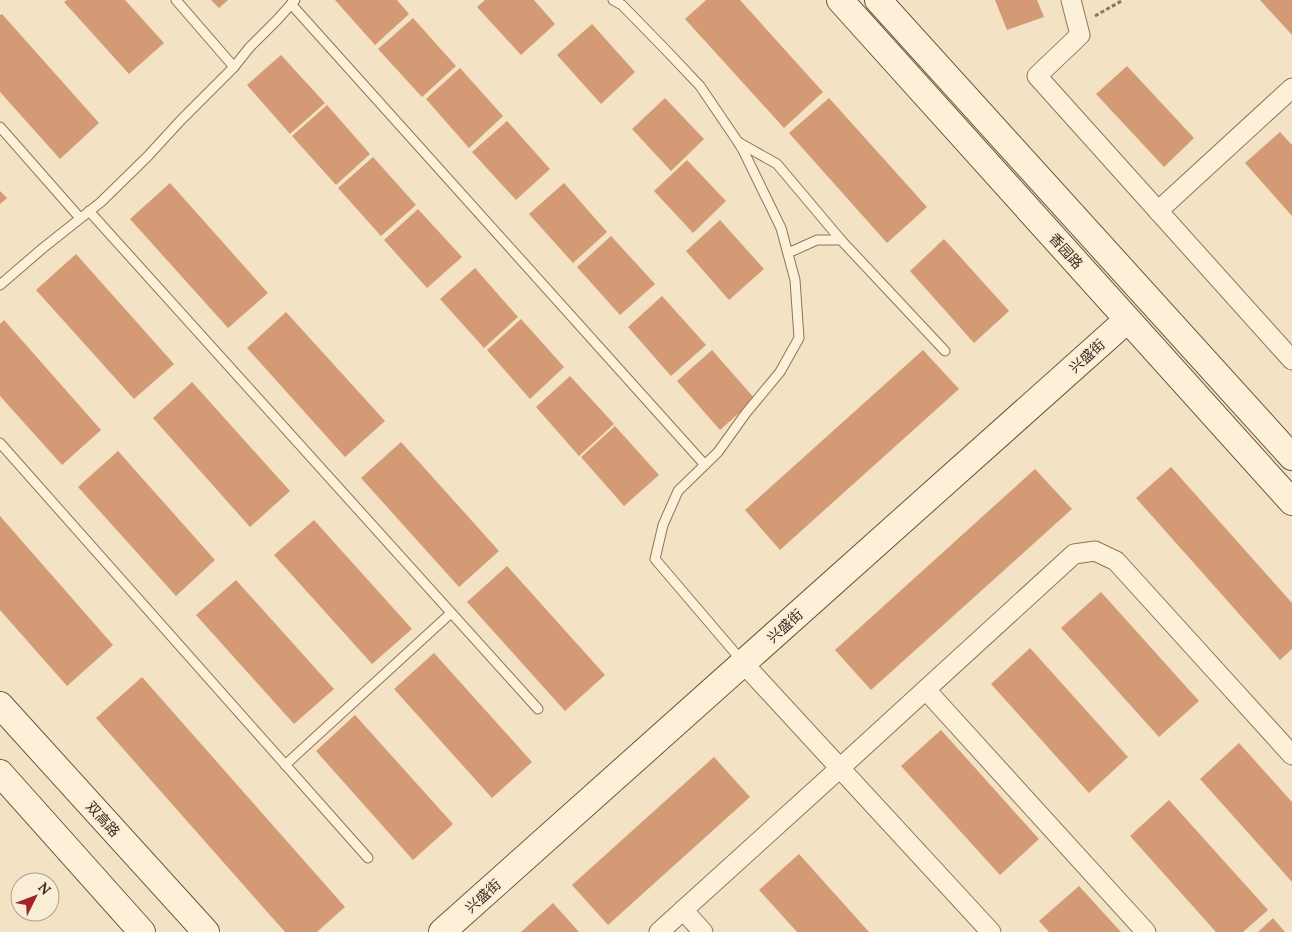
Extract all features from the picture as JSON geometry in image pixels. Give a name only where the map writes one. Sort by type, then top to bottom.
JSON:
[{"type":"street","name":"香园路","points":[[840,0],[1292,502]]},
{"type":"street","points":[[878,0],[1292,457]]},
{"type":"street","points":[[1071,0],[1080,35],[1037,76],[1292,360]]},
{"type":"street","points":[[1158,211],[1292,88]]},
{"type":"street","name":"兴盛街","points":[[442,932],[1128,320]]},
{"type":"street","points":[[659,932],[1074,554],[1095,551],[1116,561],[1292,755]]},
{"type":"street","points":[[743,663],[991,932]]},
{"type":"street","points":[[926,690],[1146,932]]},
{"type":"street","name":"双高路","points":[[0,705],[206,932]]},
{"type":"street","points":[[0,773],[142,932]]},
{"type":"street","points":[[683,910],[704,932]]},
{"type":"lane","points":[[176,0],[234,68]]},
{"type":"lane","points":[[613,0],[622,5],[700,86],[738,142],[782,228],[795,280],[799,338],[780,372],[746,413],[718,452],[678,491],[662,525],[655,559],[743,663]]},
{"type":"lane","points":[[0,285],[101,202],[234,68],[249,48],[293,2],[705,465]]},
{"type":"lane","points":[[0,127],[80,218]]},
{"type":"lane","points":[[738,142],[777,164],[841,240],[945,350]]},
{"type":"lane","points":[[90,211],[538,709]]},
{"type":"lane","points":[[788,253],[817,240],[841,240]]},
{"type":"lane","points":[[0,443],[368,858]]},
{"type":"lane","points":[[285,765],[452,613]]},
{"type":"path","points":[[1077,23],[1096,16],[1123,0]]},
{"type":"building","points":[[67,0],[125,0],[164,43],[129,74],[64,2]]},
{"type":"building","points":[[211,0],[228,0],[219,8]]},
{"type":"building","points":[[335,0],[397,0],[409,14],[375,45]]},
{"type":"building","points":[[485,0],[534,0],[555,24],[521,55],[477,7]]},
{"type":"building","points":[[706,0],[740,0],[823,92],[784,128],[685,19]]},
{"type":"building","points":[[995,0],[1037,0],[1044,17],[1007,30]]},
{"type":"building","points":[[1260,0],[1292,0],[1292,35]]},
{"type":"building","points":[[2,14],[99,123],[60,159],[0,92],[0,15]]},
{"type":"building","points":[[413,18],[456,66],[422,97],[378,49]]},
{"type":"building","points":[[592,24],[635,72],[601,104],[557,55]]},
{"type":"building","points":[[281,55],[325,103],[290,134],[247,85]]},
{"type":"building","points":[[1127,66],[1194,138],[1164,167],[1096,94]]},
{"type":"building","points":[[460,68],[503,116],[469,148],[426,99]]},
{"type":"building","points":[[665,98],[704,139],[671,171],[632,129]]},
{"type":"building","points":[[829,98],[927,207],[887,243],[789,133]]},
{"type":"building","points":[[327,105],[370,154],[336,185],[292,136]]},
{"type":"building","points":[[507,121],[550,169],[516,200],[472,152]]},
{"type":"building","points":[[1280,132],[1292,145],[1292,216],[1245,163]]},
{"type":"building","points":[[373,157],[416,205],[381,236],[338,188]]},
{"type":"building","points":[[687,160],[726,201],[693,233],[654,191]]},
{"type":"building","points":[[170,183],[268,293],[228,328],[130,219]]},
{"type":"building","points":[[564,183],[607,232],[573,263],[529,214]]},
{"type":"building","points":[[0,191],[7,198],[0,204]]},
{"type":"building","points":[[418,209],[462,257],[427,288],[384,240]]},
{"type":"building","points":[[720,220],[764,269],[729,300],[686,251]]},
{"type":"building","points":[[611,236],[655,284],[620,315],[577,267]]},
{"type":"building","points":[[944,239],[1009,311],[974,343],[910,271]]},
{"type":"building","points":[[76,254],[174,364],[134,399],[36,290]]},
{"type":"building","points":[[475,268],[518,317],[484,348],[440,299]]},
{"type":"building","points":[[662,296],[706,345],[671,376],[628,327]]},
{"type":"building","points":[[286,312],[385,421],[345,457],[247,348]]},
{"type":"building","points":[[521,319],[564,367],[530,399],[487,350]]},
{"type":"building","points":[[4,320],[101,430],[62,465],[0,396],[0,324]]},
{"type":"building","points":[[712,350],[755,399],[720,430],[677,381]]},
{"type":"building","points":[[923,350],[959,389],[780,550],[745,510]]},
{"type":"building","points":[[570,376],[614,424],[579,456],[536,407]]},
{"type":"building","points":[[192,382],[290,491],[250,527],[153,418]]},
{"type":"building","points":[[615,426],[659,475],[624,506],[581,457]]},
{"type":"building","points":[[401,442],[499,551],[459,587],[361,478]]},
{"type":"building","points":[[118,451],[215,560],[176,596],[78,487]]},
{"type":"building","points":[[1171,467],[1292,603],[1292,649],[1280,660],[1136,498]]},
{"type":"building","points":[[1035,469],[1072,509],[871,690],[835,650]]},
{"type":"building","points":[[0,516],[113,645],[67,686],[0,610]]},
{"type":"building","points":[[314,520],[412,629],[372,664],[274,555]]},
{"type":"building","points":[[507,566],[605,675],[565,711],[467,602]]},
{"type":"building","points":[[236,580],[334,689],[294,724],[196,615]]},
{"type":"building","points":[[1101,592],[1199,701],[1159,737],[1061,628]]},
{"type":"building","points":[[1030,648],[1128,757],[1089,793],[991,684]]},
{"type":"building","points":[[434,653],[532,762],[492,798],[394,689]]},
{"type":"building","points":[[142,677],[345,907],[317,932],[285,932],[96,718]]},
{"type":"building","points":[[355,715],[453,824],[413,860],[316,751]]},
{"type":"building","points":[[941,730],[1039,839],[1000,875],[901,766]]},
{"type":"building","points":[[1239,743],[1292,802],[1292,882],[1200,779]]},
{"type":"building","points":[[714,757],[750,797],[608,925],[572,885]]},
{"type":"building","points":[[1169,800],[1268,910],[1243,932],[1216,932],[1130,836]]},
{"type":"building","points":[[799,854],[869,932],[797,932],[759,890]]},
{"type":"building","points":[[1079,886],[1121,932],[1049,932],[1039,921]]},
{"type":"building","points":[[553,903],[579,932],[521,932]]},
{"type":"building","points":[[1273,918],[1285,932],[1258,932]]}]
